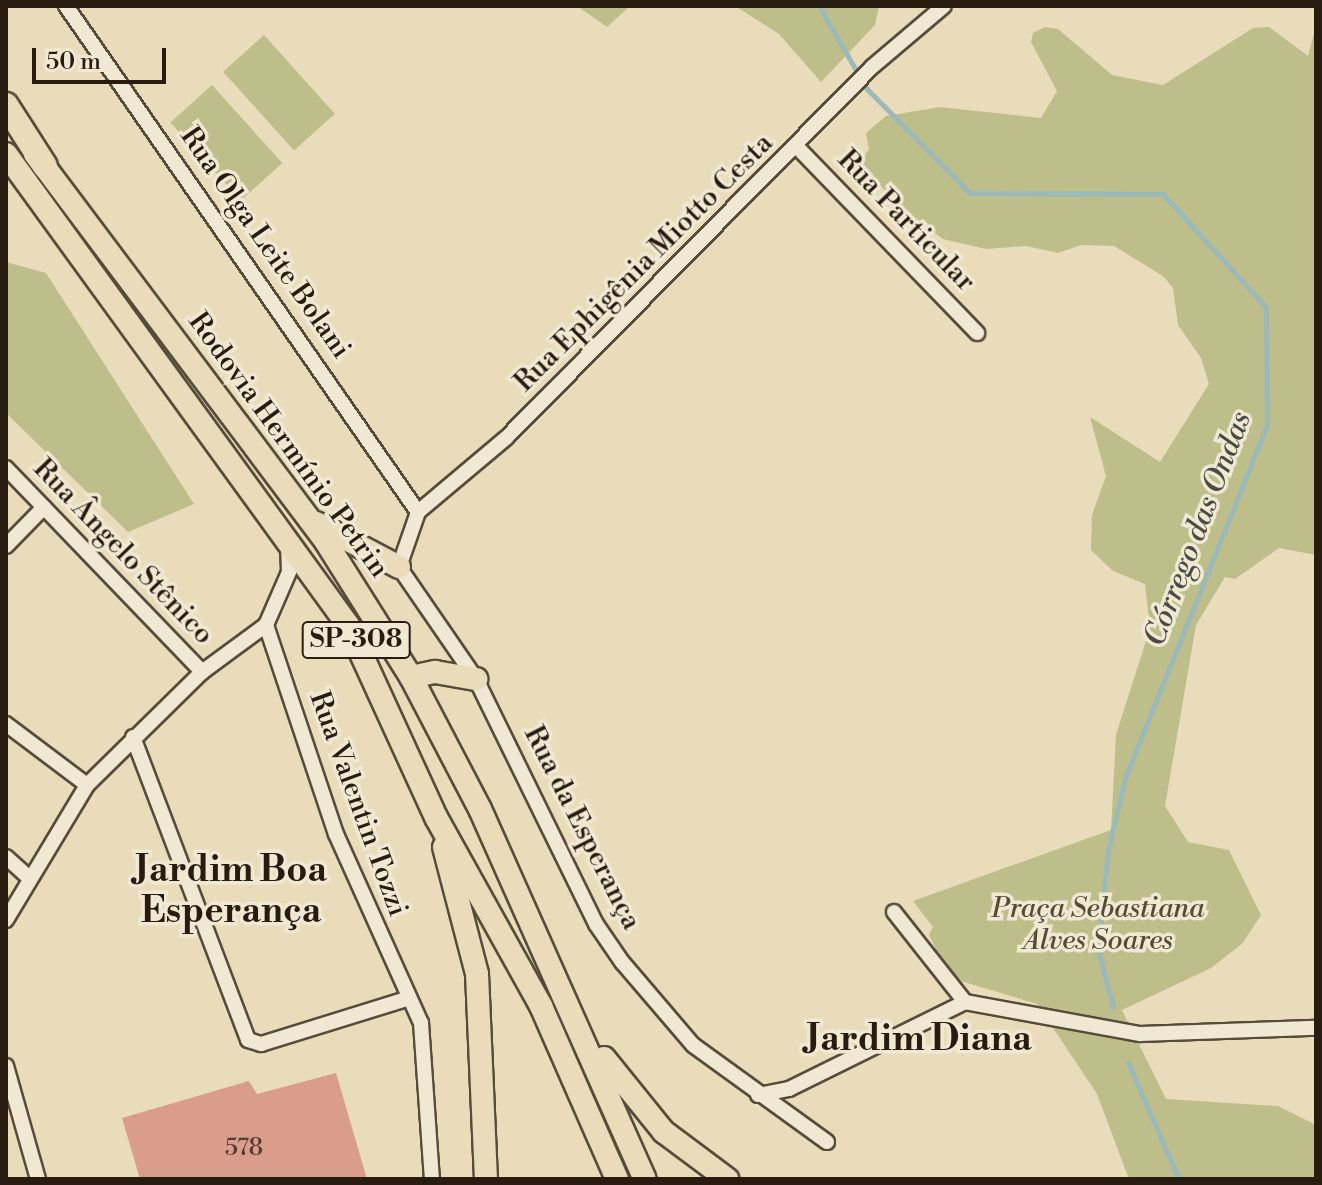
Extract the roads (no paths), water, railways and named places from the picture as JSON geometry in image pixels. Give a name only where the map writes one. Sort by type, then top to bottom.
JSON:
[{"type":"highway","points":[[6,105],[45,166]]},
{"type":"main road","name":"Rodovia Hermínio Petrin","points":[[6,118],[306,518],[411,677],[543,947],[645,1179]]},
{"type":"main road","name":"Rodovia Hermínio Petrin","points":[[6,154],[287,542],[337,606],[378,680],[437,819],[541,1006],[617,1179]]},
{"type":"main road","points":[[306,518],[399,567]]},
{"type":"main road","points":[[411,677],[435,672],[476,679]]},
{"type":"main road","points":[[437,819],[477,974],[486,1179]]},
{"type":"main road","points":[[543,947],[624,1090],[664,1132],[727,1179]]},
{"type":"street","name":"Rua Olga Leite Bolani","points":[[66,6],[418,512]]},
{"type":"street","name":"Rua Ephigênia Miotto Cesta","points":[[418,512],[507,437],[797,147],[872,67],[944,6]]},
{"type":"street","name":"Rua Particular","points":[[797,147],[977,333]]},
{"type":"street","name":"Rua Ângelo Stênico","points":[[6,468],[202,672]]},
{"type":"street","points":[[6,546],[44,507]]},
{"type":"street","points":[[399,567],[418,512]]},
{"type":"street","points":[[6,920],[27,876],[87,785],[202,672],[266,625],[289,572],[287,542]]},
{"type":"street","name":"Rua da Esperança","points":[[399,567],[476,679],[596,924],[622,962],[693,1045],[827,1142]]},
{"type":"street","name":"Rua Valentin Tozzi","points":[[266,625],[336,834],[406,999],[421,1023],[432,1179]]},
{"type":"street","points":[[6,724],[87,785]]},
{"type":"street","points":[[133,737],[248,1040],[261,1044],[406,999]]},
{"type":"street","points":[[6,857],[27,876]]},
{"type":"street","points":[[894,912],[965,1002]]},
{"type":"street","points":[[758,1095],[838,1067],[965,1002],[1140,1034],[1316,1028]]},
{"type":"street","points":[[6,1066],[38,1179]]},
{"type":"waterway","name":"Córrego das Ondas","points":[[819,6],[867,89],[970,193],[1163,194],[1266,307],[1267,425],[1126,775],[1108,850],[1098,950],[1113,1007]]},
{"type":"waterway","name":"Córrego das Ondas","points":[[1128,1063],[1179,1179]]},
{"type":"district","name":"Jardim Boa Esperança","points":[[231,890]]},
{"type":"district","name":"Jardim Diana","points":[[919,1040]]},
{"type":"park label","name":"Praça Sebastiana Alves Soares","points":[[1098,925]]}]
